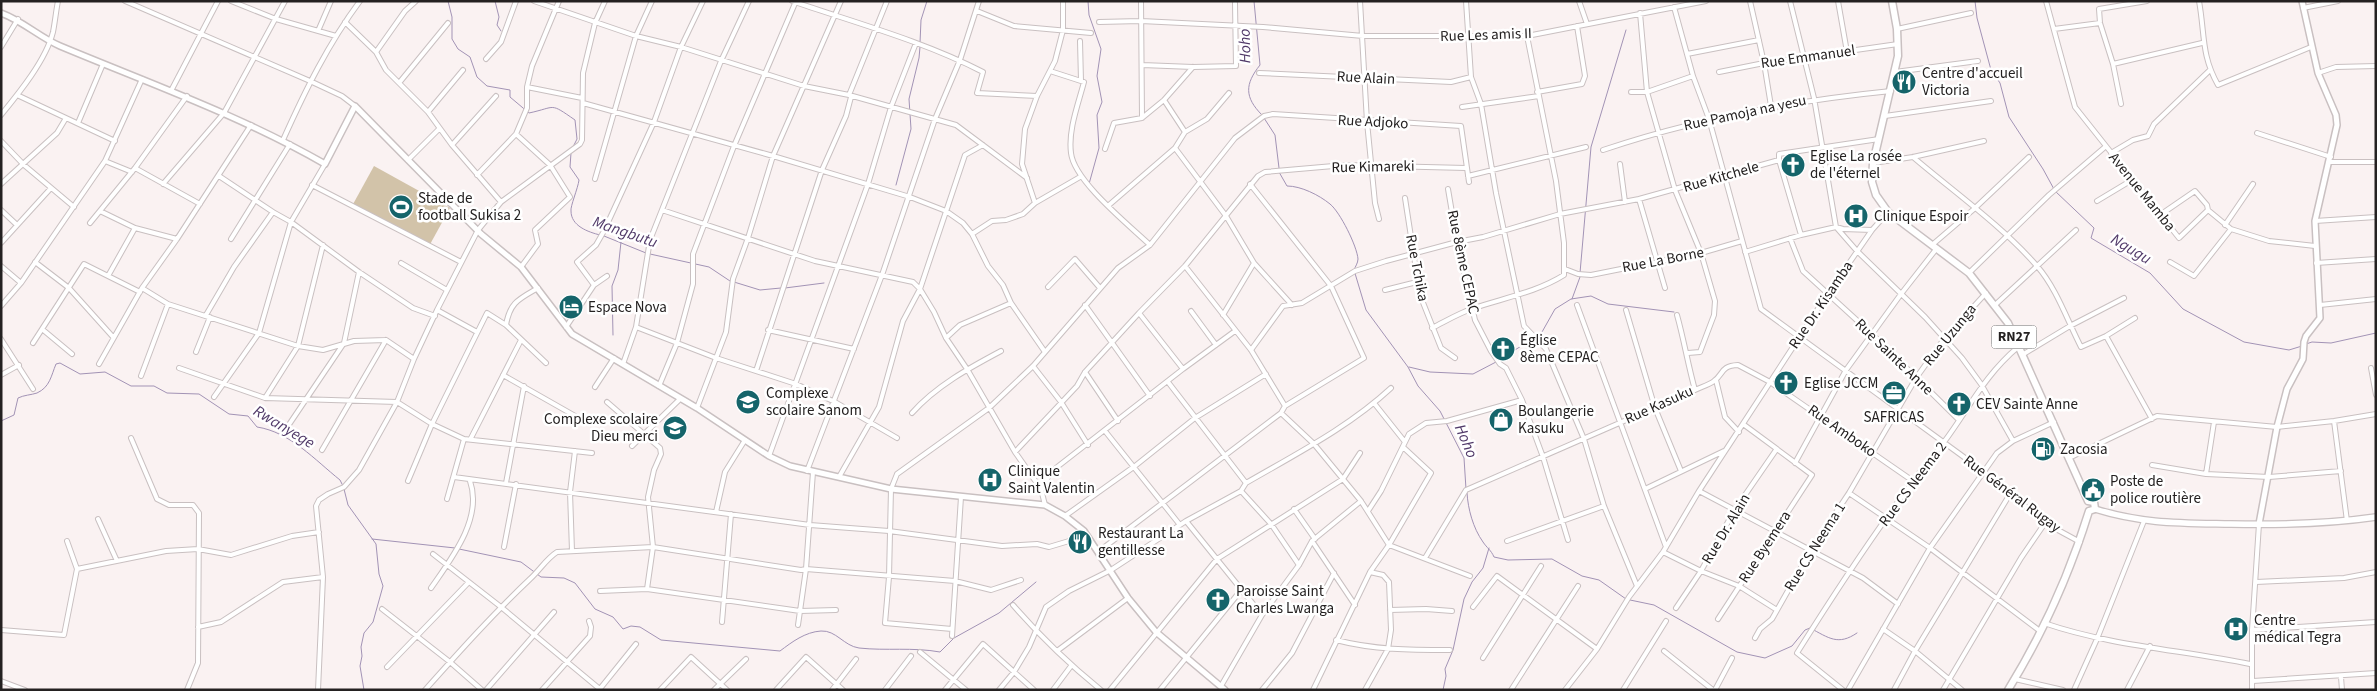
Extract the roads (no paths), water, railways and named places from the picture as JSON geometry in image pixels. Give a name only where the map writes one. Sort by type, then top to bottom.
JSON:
[{"type":"main road","name":"RN27","points":[[1892,1],[1898,44],[1895,72],[1873,163],[1872,182],[1876,195],[1888,212],[1968,273],[1986,293],[2008,323],[2088,501],[2085,506],[2092,510],[2044,624],[2008,690]]},
{"type":"main road","points":[[2092,510],[2144,521],[2259,524],[2347,522],[2376,517]]},
{"type":"street","points":[[1,115],[32,74],[49,41],[58,1]]},
{"type":"street","points":[[125,1],[342,96],[356,106],[478,230],[520,267],[572,334],[697,408],[769,456],[790,466],[891,489],[1045,505],[1065,516],[1084,531],[1128,598],[1156,632],[1224,689],[1262,615],[1299,565],[1314,540],[1361,501]]},
{"type":"street","points":[[172,89],[218,1]]},
{"type":"street","points":[[231,1],[276,19],[336,36]]},
{"type":"street","points":[[163,184],[224,113],[285,1]]},
{"type":"street","points":[[318,31],[331,1]]},
{"type":"street","points":[[283,140],[310,81],[336,36],[360,1]]},
{"type":"street","points":[[376,52],[405,11],[416,1]]},
{"type":"street","points":[[486,59],[501,42],[516,1]]},
{"type":"street","points":[[534,1],[636,36],[681,47],[804,86],[891,106],[956,125],[1027,178]]},
{"type":"street","points":[[477,175],[516,134],[526,110],[527,87],[532,66],[559,1]]},
{"type":"street","points":[[318,690],[323,577],[316,506],[319,500],[344,488],[359,470],[397,402],[436,310],[478,230],[501,202],[582,140],[583,73],[595,23],[605,1]]},
{"type":"street","points":[[595,179],[616,112],[636,36],[652,1]]},
{"type":"street","points":[[594,284],[577,262],[596,245],[604,232],[654,122],[681,47],[703,1]]},
{"type":"street","points":[[623,364],[636,327],[650,240],[721,61],[749,1]]},
{"type":"street","points":[[697,408],[726,332],[733,279],[748,238],[773,156],[841,1]]},
{"type":"street","points":[[756,371],[822,170],[846,116],[850,96],[887,1]]},
{"type":"street","points":[[798,625],[810,525],[810,471],[910,197],[934,119],[960,60],[980,1]]},
{"type":"street","points":[[1035,203],[1022,164],[1025,129],[1036,96],[1050,71],[1063,30],[1063,1]]},
{"type":"street","points":[[1141,1],[1142,118]]},
{"type":"street","points":[[1360,1],[1367,122],[1373,186],[1379,219]]},
{"type":"street","points":[[1466,1],[1471,77],[1480,104],[1503,231],[1524,326],[1546,349],[1584,439],[1604,506],[1637,586]]},
{"type":"street","points":[[1580,1],[1587,24]]},
{"type":"street","name":"Rue Les amis II","points":[[1099,22],[1141,21],[1263,27],[1363,36],[1468,38],[1527,36],[1706,1]]},
{"type":"street","points":[[1750,1],[1764,63],[1771,106]]},
{"type":"street","points":[[1790,1],[1814,98],[1836,227],[1857,251],[1925,317],[1982,384],[2013,441]]},
{"type":"street","points":[[1838,1],[1847,52]]},
{"type":"street","points":[[2121,104],[2113,64],[2100,23],[2099,9],[2147,1]]},
{"type":"street","points":[[2199,1],[2204,31],[2202,43],[2210,70],[2218,85],[2310,47]]},
{"type":"street","points":[[2252,690],[2250,664],[2259,524],[2269,477],[2276,427],[2287,389],[2303,360],[2304,342],[2320,318],[2314,221],[2336,138],[2337,120],[2318,73],[2310,47],[2302,1]]},
{"type":"street","points":[[2303,8],[2338,1]]},
{"type":"street","points":[[659,386],[677,343],[693,284],[693,254],[734,146],[795,2],[960,60],[983,72],[977,93],[1036,96]]},
{"type":"street","name":"Avenue Mamba","points":[[2046,2],[2075,107],[2105,147],[2179,238],[2208,210]]},
{"type":"street","points":[[1142,65],[1194,68],[1236,66],[1234,3]]},
{"type":"street","name":"Rue Général Rugay","points":[[1674,7],[1761,310],[1983,471],[2045,523],[2080,542]]},
{"type":"street","points":[[976,11],[1014,26],[1091,33]]},
{"type":"street","points":[[1,13],[18,18],[49,41],[142,80],[172,89],[283,140],[324,164]]},
{"type":"street","points":[[1640,13],[1647,92],[1675,190],[1701,253],[1715,301],[1714,315],[1700,352],[1688,353]]},
{"type":"street","points":[[1897,29],[1971,13]]},
{"type":"street","points":[[1,47],[18,18]]},
{"type":"street","points":[[345,22],[376,52],[386,70],[428,112],[439,129],[501,202]]},
{"type":"street","points":[[399,83],[448,23]]},
{"type":"street","points":[[2054,29],[2100,23]]},
{"type":"street","points":[[1462,107],[1538,94],[1582,84],[1585,76],[1577,26]]},
{"type":"street","points":[[1432,328],[1472,308],[1517,296],[1554,281],[1564,274],[1556,180],[1527,36]]},
{"type":"street","name":"Rue Emmanuel","points":[[1687,54],[1759,40]]},
{"type":"street","points":[[1080,42],[1081,81],[1084,82],[1071,132],[1071,154],[1080,177],[1150,245]]},
{"type":"street","points":[[769,456],[813,340],[868,184],[891,106],[916,43]]},
{"type":"street","points":[[2113,64],[2202,43]]},
{"type":"street","name":"Rue Emmanuel","points":[[1719,72],[1764,63],[1898,44]]},
{"type":"street","points":[[1895,72],[1978,61]]},
{"type":"street","points":[[78,124],[103,64]]},
{"type":"street","points":[[2318,73],[2336,67],[2376,66]]},
{"type":"street","points":[[1105,149],[1114,123],[1142,118],[1164,100],[1194,68]]},
{"type":"street","points":[[428,112],[463,70]]},
{"type":"street","points":[[2111,153],[2133,140],[2148,136],[2154,124],[2210,70]]},
{"type":"street","points":[[1050,71],[1081,81]]},
{"type":"street","name":"Rue Alain","points":[[1259,74],[1451,82],[1471,77]]},
{"type":"street","points":[[1631,92],[1647,92],[1693,76]]},
{"type":"street","points":[[1,306],[21,283],[105,161],[142,80]]},
{"type":"street","points":[[527,87],[582,98]]},
{"type":"street","name":"Rue Pamoja na yesu","points":[[1603,150],[1659,131],[1771,106],[1814,98],[1891,91]]},
{"type":"street","points":[[1109,205],[1175,148],[1185,132],[1207,119],[1229,93]]},
{"type":"street","points":[[17,95],[115,141]]},
{"type":"street","points":[[90,223],[133,170],[187,96]]},
{"type":"street","points":[[452,145],[496,96]]},
{"type":"street","points":[[1164,100],[1185,132]]},
{"type":"street","points":[[1885,116],[1992,101]]},
{"type":"street","points":[[583,103],[822,170],[910,197],[946,211],[963,223],[972,234],[988,266],[1003,285],[1011,304],[1045,352]]},
{"type":"street","points":[[214,397],[259,333],[291,222],[356,106]]},
{"type":"street","name":"Rue Adjoko","points":[[1200,182],[1235,138],[1262,117],[1273,114],[1367,122],[1461,126],[1466,168]]},
{"type":"street","points":[[1,184],[57,133],[66,118]]},
{"type":"street","points":[[99,364],[141,290],[219,176],[251,125]]},
{"type":"street","points":[[408,160],[439,129]]},
{"type":"street","points":[[2257,133],[2330,160],[2376,162]]},
{"type":"street","points":[[516,134],[550,164],[570,197],[535,230],[538,244],[520,267]]},
{"type":"street","name":"Rue Kitchele","points":[[1251,350],[1283,306],[1302,303],[1354,272],[1412,254],[1483,237],[1560,214],[1587,210],[1675,190],[1779,160],[1779,154],[1822,146],[1879,139]]},
{"type":"street","points":[[1,141],[24,165],[74,207]]},
{"type":"street","points":[[1873,163],[1913,157],[1984,141]]},
{"type":"street","points":[[231,239],[290,144]]},
{"type":"street","points":[[839,477],[879,407],[904,321],[920,289],[965,155],[983,145]]},
{"type":"street","points":[[1468,176],[1586,147]]},
{"type":"street","points":[[1968,273],[2057,187],[2105,147]]},
{"type":"street","points":[[1175,148],[1226,216],[1254,263],[1292,305]]},
{"type":"street","points":[[1913,157],[2006,235],[2037,266],[2057,297],[2081,347],[2106,336],[2134,318]]},
{"type":"street","points":[[1743,424],[1795,463],[1846,370],[1873,335],[1934,246],[2029,157]]},
{"type":"street","points":[[1779,160],[1801,235]]},
{"type":"street","points":[[105,161],[133,170],[200,204]]},
{"type":"street","points":[[1620,164],[1625,202]]},
{"type":"street","name":"Rue Kimareki","points":[[1250,184],[1266,172],[1345,165],[1466,168]]},
{"type":"street","points":[[1466,168],[1469,182]]},
{"type":"street","points":[[219,176],[272,212],[291,222],[359,272],[413,308],[435,316]]},
{"type":"street","points":[[972,234],[992,221],[1006,220],[1023,214],[1035,203],[1080,177]]},
{"type":"street","points":[[2097,201],[2132,180]]},
{"type":"street","points":[[952,629],[885,623],[889,577],[891,489],[897,474],[989,408],[1033,366],[1118,268],[1150,245],[1200,182]]},
{"type":"street","points":[[1015,452],[1077,386],[1085,372],[1185,266],[1250,184],[1331,286],[1364,358],[1285,406],[1281,413],[1225,457],[1098,552]]},
{"type":"street","points":[[2225,225],[2254,184]]},
{"type":"street","points":[[312,185],[461,262]]},
{"type":"street","points":[[1,243],[51,188]]},
{"type":"street","name":"Rue 8ème CEPAC","points":[[1448,189],[1457,242],[1475,320],[1496,360],[1506,368],[1522,400]]},
{"type":"street","points":[[2160,215],[2195,191],[2207,205],[2208,210],[2231,229],[2269,241],[2315,246]]},
{"type":"street","name":"Rue Tchika","points":[[1405,198],[1412,254],[1420,296],[1441,348],[1455,358]]},
{"type":"street","points":[[1639,199],[1659,262],[1665,288]]},
{"type":"street","points":[[1,210],[18,225]]},
{"type":"street","points":[[662,210],[794,254],[838,266],[913,282],[920,289],[934,312],[946,338],[968,369],[1015,452],[1041,489],[1045,505]]},
{"type":"street","points":[[100,211],[135,228],[177,239]]},
{"type":"street","points":[[196,352],[208,316],[234,267],[272,212]]},
{"type":"street","name":"Rue Dr. Kisamba","points":[[1565,690],[1597,649],[1629,596],[1663,552],[1699,490],[1739,432],[1827,294],[1872,230],[1888,212]]},
{"type":"street","points":[[2314,221],[2376,218]]},
{"type":"street","points":[[1745,252],[1790,238],[1836,227],[1872,230]]},
{"type":"street","points":[[108,276],[135,228]]},
{"type":"street","points":[[2170,262],[2194,276],[2231,229]]},
{"type":"street","points":[[1995,305],[2076,230]]},
{"type":"street","name":"Rue Sainte Anne","points":[[1790,238],[1803,271],[1873,335],[1959,420]]},
{"type":"street","name":"Rue La Borne","points":[[1565,269],[1583,275],[1659,262],[1742,242]]},
{"type":"street","points":[[265,398],[298,346],[323,245]]},
{"type":"street","points":[[2316,263],[2376,258]]},
{"type":"street","points":[[1048,287],[1075,260],[1100,288]]},
{"type":"street","points":[[35,262],[70,288],[114,337]]},
{"type":"street","points":[[401,263],[447,290]]},
{"type":"street","points":[[1223,315],[1254,263]]},
{"type":"street","points":[[33,343],[84,264],[168,304],[298,346],[323,350],[344,343],[386,340],[414,359]]},
{"type":"street","points":[[1,266],[21,283]]},
{"type":"street","points":[[1185,266],[1251,350],[1285,406]]},
{"type":"street","points":[[286,429],[304,399],[344,343],[359,272]]},
{"type":"street","points":[[566,327],[594,284],[607,276]]},
{"type":"street","points":[[1385,290],[1417,282]]},
{"type":"street","points":[[506,325],[509,310],[517,300],[538,288]]},
{"type":"street","name":"Rue Uzunga","points":[[1897,409],[1916,378],[1944,339],[1986,293]]},
{"type":"street","points":[[2022,355],[2070,326],[2124,298]]},
{"type":"street","points":[[2320,305],[2376,300]]},
{"type":"street","points":[[141,376],[168,304]]},
{"type":"street","points":[[946,338],[960,325],[1011,304]]},
{"type":"street","points":[[1085,305],[1150,396]]},
{"type":"street","points":[[1577,305],[1666,546]]},
{"type":"street","points":[[436,310],[477,332]]},
{"type":"street","points":[[1626,310],[1655,408],[1682,471]]},
{"type":"street","points":[[1190,312],[1216,345]]},
{"type":"street","points":[[408,482],[432,424],[487,313],[506,325],[546,364]]},
{"type":"street","points":[[1139,313],[1183,369]]},
{"type":"street","points":[[1677,315],[1688,353],[1688,365],[1695,390]]},
{"type":"street","points":[[636,327],[716,358],[796,384],[835,402],[869,424],[896,438]]},
{"type":"street","points":[[42,329],[72,354]]},
{"type":"street","points":[[768,330],[854,349]]},
{"type":"street","points":[[1041,489],[1052,471],[1235,331]]},
{"type":"street","points":[[2106,336],[2152,419]]},
{"type":"street","points":[[1,338],[34,389]]},
{"type":"street","points":[[322,450],[386,340]]},
{"type":"street","points":[[471,438],[521,340]]},
{"type":"street","name":"Rue CS Neema 2","points":[[1842,690],[1797,653],[1849,571],[1913,481],[1944,442],[1982,384],[2001,361],[2019,346]]},
{"type":"street","points":[[912,413],[922,401],[968,369],[1001,351]]},
{"type":"street","points":[[595,387],[614,358]]},
{"type":"street","points":[[1,374],[19,365]]},
{"type":"street","name":"Rue Kasuku","points":[[1424,558],[1467,489],[1695,390],[1716,380],[1722,370],[1738,365],[1770,382]]},
{"type":"street","points":[[1033,366],[1061,402],[1088,444]]},
{"type":"street","points":[[179,368],[265,398],[397,402],[432,424],[464,439],[471,438],[592,453]]},
{"type":"street","points":[[2372,368],[2376,395]]},
{"type":"street","points":[[1085,372],[1118,421]]},
{"type":"street","points":[[1065,516],[1135,466],[1195,418],[1266,374]]},
{"type":"street","points":[[503,375],[577,417]]},
{"type":"street","points":[[1716,380],[1725,417],[1739,432]]},
{"type":"street","points":[[1168,382],[1246,483]]},
{"type":"street","name":"Rue Amboko","points":[[1770,382],[1913,481]]},
{"type":"street","points":[[506,483],[524,386]]},
{"type":"street","points":[[999,690],[1014,672],[1036,632],[1046,607],[1069,591],[1111,570],[1186,521],[1241,491],[1246,483],[1314,444],[1374,403],[1391,388]]},
{"type":"street","points":[[632,446],[680,399]]},
{"type":"street","points":[[1368,511],[1405,442],[1417,427],[1426,422],[1447,422],[1522,400],[1543,457],[1568,540]]},
{"type":"street","points":[[607,402],[660,448],[661,454],[654,470],[649,503],[654,548],[647,589]]},
{"type":"street","points":[[1374,403],[1405,442]]},
{"type":"street","name":"Rue CS Neema 1","points":[[1755,638],[1760,629],[1772,620],[1811,550],[1849,493],[1897,409]]},
{"type":"street","points":[[1281,413],[1314,444],[1343,478],[1368,511],[1389,545],[1470,576]]},
{"type":"street","points":[[2069,458],[2157,416],[2276,427],[2334,421],[2376,414]]},
{"type":"street","points":[[2334,421],[2347,522]]},
{"type":"street","points":[[1848,690],[1930,548],[1983,471],[1997,453],[2013,441],[2054,422]]},
{"type":"street","points":[[2206,474],[2214,422]]},
{"type":"street","points":[[1105,431],[1135,466],[1180,526]]},
{"type":"street","points":[[131,438],[156,499],[169,505],[193,505],[199,513],[198,662],[186,690]]},
{"type":"street","points":[[447,499],[464,439]]},
{"type":"street","points":[[716,512],[725,472],[745,440]]},
{"type":"street","points":[[1313,690],[1370,572],[1389,545],[1431,473],[1403,447]]},
{"type":"street","name":"Rue Dr. Alain","points":[[1676,608],[1700,571],[1734,511],[1776,450]]},
{"type":"street","points":[[572,551],[570,492],[575,451]]},
{"type":"street","name":"Rue Dr. Kisamba","points":[[1645,490],[1725,451]]},
{"type":"street","points":[[1110,690],[1217,559],[1343,478],[1360,453]]},
{"type":"street","name":"Rue Byemera","points":[[1718,619],[1774,530],[1812,475],[1795,463]]},
{"type":"street","points":[[2152,465],[2206,474],[2269,477],[2341,471]]},
{"type":"street","points":[[454,477],[470,481],[516,484],[810,525],[889,531],[1002,546],[1037,544],[1049,547],[1069,540],[1084,531]]},
{"type":"street","points":[[431,588],[453,555],[470,518],[475,499],[470,481]]},
{"type":"street","points":[[504,548],[516,484]]},
{"type":"street","points":[[1699,490],[1734,511],[1774,530],[1863,578],[1898,604]]},
{"type":"street","points":[[1241,491],[1271,524],[1299,565]]},
{"type":"street","points":[[1849,493],[1930,548],[2040,631]]},
{"type":"street","points":[[1894,690],[1915,651],[2010,494]]},
{"type":"street","points":[[952,636],[961,497]]},
{"type":"street","points":[[1507,541],[1604,506]]},
{"type":"street","points":[[1294,509],[1355,605]]},
{"type":"street","points":[[722,622],[731,514]]},
{"type":"street","points":[[98,519],[117,561]]},
{"type":"street","points":[[1186,521],[1262,615]]},
{"type":"street","points":[[2074,690],[2097,639],[2144,521]]},
{"type":"street","points":[[1944,690],[2021,558],[2045,523]]},
{"type":"street","points":[[77,569],[166,551],[198,549],[231,555],[292,536],[319,532]]},
{"type":"street","points":[[1,630],[64,635],[77,569],[67,541]]},
{"type":"street","points":[[425,690],[501,607],[536,574],[550,557],[558,552],[654,548],[801,570],[806,568],[889,577],[955,581],[991,590],[1021,580]]},
{"type":"street","points":[[1663,552],[1700,571],[1739,586],[1777,610]]},
{"type":"street","points":[[432,554],[501,607],[600,690],[636,644]]},
{"type":"street","points":[[1483,658],[1541,566]]},
{"type":"street","points":[[1365,690],[1388,650],[1391,630],[1389,582],[1383,575],[1370,572]]},
{"type":"street","points":[[2256,582],[2344,578],[2376,572]]},
{"type":"street","points":[[1262,690],[1292,653],[1334,573]]},
{"type":"street","points":[[1473,607],[1497,576],[1597,649]]},
{"type":"street","points":[[198,627],[221,622],[283,582],[323,577]]},
{"type":"street","points":[[387,668],[468,583]]},
{"type":"street","points":[[1511,690],[1578,586]]},
{"type":"street","points":[[600,591],[647,589],[800,611],[836,610]]},
{"type":"street","points":[[1160,690],[1242,589]]},
{"type":"street","points":[[1057,651],[1128,598]]},
{"type":"street","points":[[1014,605],[1036,632],[1101,690]]},
{"type":"street","points":[[382,609],[484,690],[554,612]]},
{"type":"street","points":[[1390,610],[1426,609],[1452,611]]},
{"type":"street","points":[[542,690],[590,636],[591,627],[589,621]]},
{"type":"street","points":[[1623,690],[1666,621]]},
{"type":"street","points":[[2252,630],[2376,622]]},
{"type":"street","points":[[2044,624],[2097,639],[2150,646],[2250,664]]},
{"type":"street","points":[[1883,629],[1915,651],[1962,690]]},
{"type":"street","points":[[1336,640],[1360,647],[1388,650],[1450,650]]},
{"type":"street","points":[[945,690],[983,644],[1034,690]]},
{"type":"street","points":[[2127,690],[2150,646]]},
{"type":"street","points":[[1664,651],[1714,690],[1732,658]]},
{"type":"street","points":[[920,652],[966,690]]},
{"type":"street","points":[[885,690],[911,656]]},
{"type":"street","points":[[660,690],[690,657],[727,690]]},
{"type":"street","points":[[776,690],[806,657],[843,690]]},
{"type":"street","points":[[714,690],[746,659]]},
{"type":"street","points":[[832,690],[856,659]]},
{"type":"street","points":[[1053,690],[1072,666]]},
{"type":"street","points":[[2252,681],[2341,677],[2376,673]]},
{"type":"street","points":[[2341,677],[2342,690]]},
{"type":"street","points":[[2015,679],[2063,690]]},
{"type":"street","points":[[1,681],[25,690]]},
{"type":"waterway","name":"Mangbutu","points":[[448,1],[452,17],[452,39],[458,49],[470,57],[477,77],[487,86],[510,90],[510,97],[529,113],[553,107],[575,120],[577,139],[572,149]]},
{"type":"waterway","points":[[495,1],[499,17],[497,25],[501,31]]},
{"type":"waterway","points":[[920,43],[921,20],[927,1]]},
{"type":"waterway","points":[[1088,1],[1089,15],[1101,49],[1097,76],[1102,102],[1097,115],[1099,148],[1089,184]]},
{"type":"waterway","name":"Hoho","points":[[1254,1],[1260,65],[1251,78],[1249,90],[1252,102],[1262,115]]},
{"type":"waterway","name":"Ngugu","points":[[1975,1],[1977,18],[1991,70],[2000,83],[2009,117],[2055,191],[2094,228],[2091,238],[2150,273],[2183,309],[2244,342],[2289,350],[2302,346]]},
{"type":"waterway","points":[[1580,273],[1591,147],[1626,30]]},
{"type":"waterway","points":[[896,185],[911,129],[909,99],[920,47]]},
{"type":"waterway","name":"Hoho","points":[[1264,118],[1275,135],[1279,168]]},
{"type":"waterway","name":"Mangbutu","points":[[571,153],[570,167],[579,180],[571,209],[572,216],[581,228],[600,235]]},
{"type":"waterway","name":"Hoho","points":[[1279,172],[1287,186],[1304,189],[1321,197],[1334,208],[1343,221],[1357,253],[1358,260],[1354,270],[1366,310],[1408,367],[1418,386],[1440,411],[1464,458],[1466,489]]},
{"type":"waterway","name":"Mangbutu","points":[[604,236],[646,253]]},
{"type":"waterway","points":[[613,335],[612,286],[618,270],[621,242]]},
{"type":"waterway","name":"Mangbutu","points":[[650,254],[709,267],[730,281]]},
{"type":"waterway","points":[[1572,299],[1580,277]]},
{"type":"waterway","name":"Mangbutu","points":[[734,282],[760,290],[781,288]]},
{"type":"waterway","name":"Mangbutu","points":[[785,288],[824,283]]},
{"type":"waterway","points":[[1537,336],[1542,332],[1555,309],[1571,299],[1591,296],[1608,304],[1674,312]]},
{"type":"waterway","name":"Ngugu","points":[[2306,344],[2312,342],[2331,343],[2376,333]]},
{"type":"waterway","points":[[1499,360],[1534,338]]},
{"type":"waterway","points":[[1409,367],[1430,372],[1473,374],[1496,362]]},
{"type":"waterway","name":"Rwanyege","points":[[1,421],[14,415],[18,398],[37,393],[45,388],[50,381],[56,364],[60,363],[80,374],[105,372],[131,386],[154,386],[167,393],[199,394],[229,414],[248,416],[257,427],[280,435],[302,448],[340,480],[343,486]]},
{"type":"waterway","name":"Rwanyege","points":[[344,489],[348,505],[376,544],[379,574],[383,586],[373,622],[364,633],[361,647],[360,666],[364,690]]},
{"type":"waterway","name":"Hoho","points":[[1467,493],[1470,512],[1479,537],[1494,557],[1508,560],[1552,559],[1582,576],[1599,580],[1626,599]]},
{"type":"waterway","points":[[372,539],[455,548]]},
{"type":"waterway","points":[[1443,690],[1446,676],[1445,669],[1453,650],[1464,599],[1472,582],[1483,568],[1489,548]]},
{"type":"waterway","points":[[459,549],[521,562],[541,577],[564,578],[575,583],[595,609],[613,617],[623,629],[631,626],[640,627],[661,640],[780,651],[804,635],[826,631],[859,648],[940,652],[954,638],[999,613],[1036,582]]},
{"type":"waterway","name":"Hoho","points":[[1630,600],[1654,605],[1737,652],[1765,658],[1792,646],[1805,630],[1810,628],[1839,640],[1857,633]]},
{"type":"place","name":"Centre d'accueil Victoria","points":[[1904,82]]},
{"type":"place","name":"Eglise La rosée de l'éternel","points":[[1793,165]]},
{"type":"place","name":"Stade de football Sukisa 2","points":[[401,207]]},
{"type":"place","name":"Clinique Espoir","points":[[1856,216]]},
{"type":"place","name":"Espace Nova","points":[[571,307]]},
{"type":"place","name":"Église 8ème CEPAC","points":[[1503,349]]},
{"type":"place","name":"Eglise JCCM","points":[[1786,383]]},
{"type":"place","name":"SAFRICAS","points":[[1894,393]]},
{"type":"place","name":"Complexe scolaire Sanom","points":[[748,402]]},
{"type":"place","name":"CEV Sainte Anne","points":[[1959,404]]},
{"type":"place","name":"Boulangerie Kasuku","points":[[1501,420]]},
{"type":"place","name":"Complexe scolaire Dieu merci","points":[[675,428]]},
{"type":"place","name":"Zacosia","points":[[2043,449]]},
{"type":"place","name":"Clinique Saint Valentin","points":[[990,480]]},
{"type":"place","name":"Poste de police routière","points":[[2093,490]]},
{"type":"place","name":"Restaurant La gentillesse","points":[[1080,542]]},
{"type":"place","name":"Paroisse Saint Charles Lwanga","points":[[1218,600]]},
{"type":"place","name":"Centre médical Tegra","points":[[2236,629]]}]
